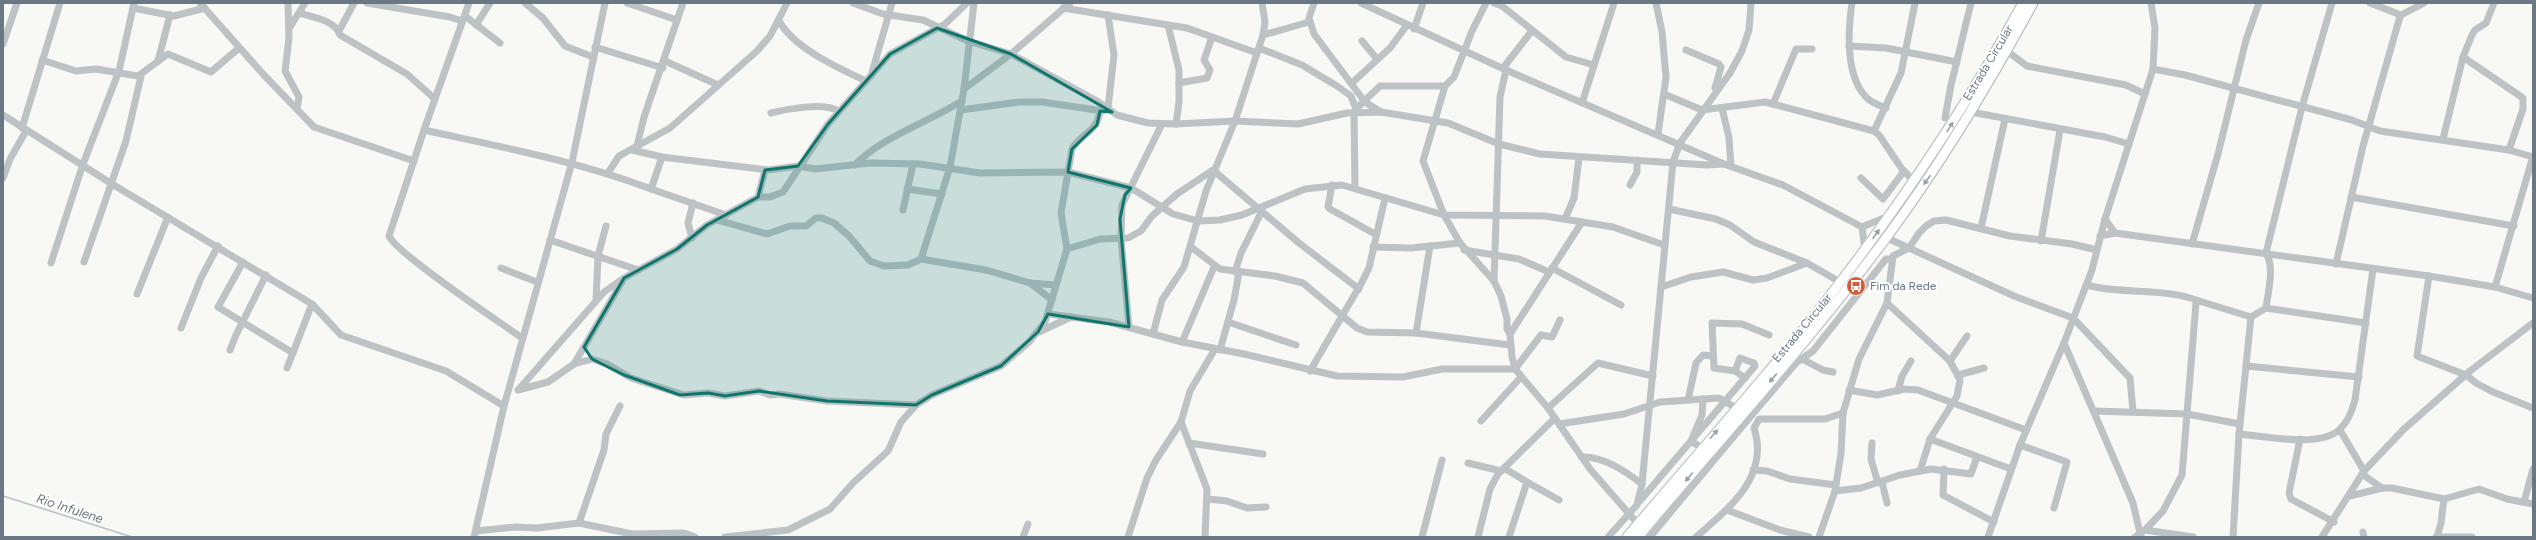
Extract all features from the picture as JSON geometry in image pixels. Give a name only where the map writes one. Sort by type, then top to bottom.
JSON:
[{"type":"main road","name":"Estrada Circular","points":[[1627,537],[1736,408],[1865,250],[1992,60],[2023,3]]},
{"type":"main road","name":"Estrada Circular","points":[[1638,537],[1683,491],[1748,413],[1887,238],[1971,112],[2033,3]]},
{"type":"street","points":[[4,39],[17,3]]},
{"type":"street","points":[[3,178],[24,129],[42,60],[60,3]]},
{"type":"street","points":[[288,3],[290,27],[284,71],[299,97],[297,109]]},
{"type":"street","points":[[290,27],[305,3]]},
{"type":"street","points":[[338,31],[354,3]]},
{"type":"street","points":[[368,3],[463,18],[476,25],[500,43]]},
{"type":"street","points":[[469,3],[390,230],[391,241],[460,294],[522,338]]},
{"type":"street","points":[[476,25],[490,3]]},
{"type":"street","points":[[525,3],[543,18],[565,46],[593,57]]},
{"type":"street","points":[[605,3],[572,162],[537,282],[504,406],[475,534],[516,526],[537,528],[579,523],[632,534],[684,533],[695,537]]},
{"type":"street","points":[[627,3],[677,20]]},
{"type":"street","points":[[634,148],[664,64],[683,3]]},
{"type":"street","points":[[608,172],[619,156],[670,128],[757,51],[770,36],[779,21],[786,3]]},
{"type":"street","points":[[853,3],[888,15],[923,20],[937,28],[968,41],[1011,54],[1110,110],[1148,123],[1176,124],[1235,121],[1298,124],[1355,111],[1381,112],[1434,120],[1461,127],[1498,144],[1540,154],[1579,158],[1727,165]]},
{"type":"street","points":[[868,79],[892,3]]},
{"type":"street","points":[[518,390],[596,300],[624,278],[677,249],[707,225],[758,197],[770,197],[783,192],[798,166],[838,111],[890,54],[945,24],[967,3]]},
{"type":"street","points":[[921,259],[950,167],[961,110],[968,41],[974,3]]},
{"type":"street","points":[[964,89],[1011,54],[1070,3]]},
{"type":"street","points":[[1153,334],[1162,300],[1182,271],[1191,247],[1214,170],[1235,121],[1263,35],[1265,22],[1262,3]]},
{"type":"street","points":[[1314,3],[1309,22],[1320,43],[1365,102],[1381,112]]},
{"type":"street","points":[[1361,3],[1414,29],[1582,103],[1680,143],[1727,165],[1783,185],[1862,227]]},
{"type":"street","points":[[1414,29],[1423,3]]},
{"type":"street","points":[[1486,3],[1464,50],[1454,77],[1445,86],[1422,161],[1444,215],[1462,247],[1494,281],[1501,296],[1507,319],[1507,329],[1510,334],[1510,345],[1515,369],[1548,408],[1582,457],[1638,524]]},
{"type":"street","points":[[1494,3],[1507,6],[1531,32],[1566,57],[1594,65]]},
{"type":"street","points":[[1582,103],[1614,3]]},
{"type":"street","points":[[1656,3],[1662,32],[1666,77],[1658,134]]},
{"type":"street","points":[[1637,505],[1642,484],[1673,162],[1680,143],[1702,110],[1730,73],[1742,51],[1749,30],[1751,3]]},
{"type":"street","points":[[1852,3],[1849,46],[1852,69],[1864,95],[1886,108]]},
{"type":"street","points":[[1874,132],[1897,87],[1907,51],[1915,3]]},
{"type":"street","points":[[1946,118],[1971,3]]},
{"type":"street","points":[[1988,537],[2020,445],[2064,343],[2086,285],[2105,219],[2153,69],[2155,28],[2152,3]]},
{"type":"street","points":[[2192,244],[2218,154],[2233,88],[2259,3]]},
{"type":"street","points":[[2266,308],[2270,262],[2266,252],[2302,107],[2332,3]]},
{"type":"street","points":[[2370,3],[2401,15]]},
{"type":"street","points":[[2336,264],[2351,197],[2401,15],[2424,3]]},
{"type":"street","points":[[2443,139],[2463,57],[2472,35],[2475,30],[2486,23],[2494,3]]},
{"type":"street","points":[[51,263],[83,164],[119,72],[134,6],[170,15],[187,14],[202,4],[239,48],[297,109],[318,128],[414,161]]},
{"type":"street","points":[[1063,8],[1187,28],[1302,65],[1337,86],[1351,96],[1355,111],[1355,188]]},
{"type":"street","points":[[299,13],[324,21],[338,31],[340,35],[407,74],[435,99]]},
{"type":"street","points":[[158,61],[170,15]]},
{"type":"street","points":[[1108,16],[1114,55],[1110,110]]},
{"type":"street","points":[[779,21],[787,34],[801,44],[832,64],[868,79]]},
{"type":"street","points":[[1263,35],[1309,22]]},
{"type":"street","points":[[1168,25],[1179,70],[1176,124]]},
{"type":"street","points":[[1352,83],[1390,48],[1407,25]]},
{"type":"street","points":[[1494,281],[1500,97],[1505,69],[1531,32]]},
{"type":"street","points":[[1179,83],[1207,78],[1210,70],[1204,60],[1212,37]]},
{"type":"street","points":[[1362,41],[1377,59]]},
{"type":"street","points":[[1849,46],[1907,51],[1957,62]]},
{"type":"street","points":[[595,47],[664,64],[718,85]]},
{"type":"street","points":[[84,262],[112,184],[132,121],[141,76],[167,54],[172,54],[211,72],[239,48]]},
{"type":"street","points":[[1773,104],[1796,49],[1812,49]]},
{"type":"street","points":[[1686,50],[1720,64],[1721,67],[1715,92]]},
{"type":"street","points":[[2007,50],[2027,66],[2126,85],[2145,94]]},
{"type":"street","points":[[2463,57],[2523,98],[2523,109],[2509,150]]},
{"type":"street","points":[[42,60],[76,71],[96,69],[141,76]]},
{"type":"street","points":[[2153,69],[2185,75],[2233,88],[2370,126],[2391,134],[2443,139],[2509,150],[2533,157],[2495,287]]},
{"type":"street","points":[[1355,111],[1380,86],[1445,86]]},
{"type":"street","points":[[1664,94],[1702,110],[1755,102],[1773,104],[1874,132],[1879,135],[1904,171],[1913,180]]},
{"type":"street","points":[[855,165],[865,154],[879,145],[937,117],[962,101]]},
{"type":"street","points":[[961,110],[1019,102],[1042,102],[1100,111],[1110,110]]},
{"type":"street","points":[[770,113],[808,108],[828,108],[838,111]]},
{"type":"street","points":[[1722,108],[1729,138],[1727,165]]},
{"type":"street","points":[[1038,332],[1048,314],[1067,249],[1060,218],[1072,149],[1076,142],[1097,125],[1100,111]]},
{"type":"street","points":[[1971,112],[2060,130],[2105,137],[2129,144]]},
{"type":"street","points":[[3,115],[83,164],[112,184],[218,246],[312,304],[341,335],[446,371],[504,406]]},
{"type":"street","points":[[1981,228],[2005,119]]},
{"type":"street","points":[[1129,327],[1121,238],[1122,205],[1125,195],[1131,188],[1162,124]]},
{"type":"street","points":[[424,130],[572,162],[608,172],[651,189],[726,215]]},
{"type":"street","points":[[2041,241],[2060,130]]},
{"type":"street","points":[[634,148],[662,158],[765,170],[798,166],[815,169],[855,165],[913,164],[950,167],[980,173],[1068,172],[1131,188],[1173,214],[1198,221],[1220,220],[1261,210],[1295,192],[1332,185],[1355,188],[1444,215],[1545,216],[1613,227],[1664,245]]},
{"type":"street","points":[[651,189],[662,158]]},
{"type":"street","points":[[1565,219],[1574,198],[1579,158]]},
{"type":"street","points":[[1630,185],[1637,172],[1637,160]]},
{"type":"street","points":[[903,210],[913,164]]},
{"type":"street","points":[[758,197],[765,170]]},
{"type":"street","points":[[1067,249],[1100,239],[1121,238],[1141,231],[1162,207],[1196,180],[1214,170]]},
{"type":"street","points":[[1214,170],[1320,260],[1359,289]]},
{"type":"street","points":[[1861,178],[1883,199],[1904,171]]},
{"type":"street","points":[[1332,185],[1328,207],[1375,234]]},
{"type":"street","points":[[907,189],[942,194]]},
{"type":"street","points":[[2351,197],[2514,226]]},
{"type":"street","points":[[1310,371],[1359,289],[1368,268],[1375,234],[1385,198]]},
{"type":"street","points":[[692,238],[688,223],[693,203]]},
{"type":"street","points":[[1669,209],[1716,219],[1730,225],[1754,242],[1807,263],[1840,282]]},
{"type":"street","points":[[1128,537],[1147,478],[1156,460],[1181,422],[1190,391],[1218,349],[1228,322],[1241,253],[1261,210]]},
{"type":"street","points":[[1862,227],[1889,216]]},
{"type":"street","points":[[138,294],[168,217]]},
{"type":"street","points":[[717,220],[767,234],[790,226],[806,226],[816,218],[822,218],[834,223],[849,236],[870,261],[884,266],[908,265],[921,259],[986,270],[1030,283],[1056,285]]},
{"type":"street","points":[[2105,219],[2115,233]]},
{"type":"street","points":[[1696,537],[1744,492],[1759,457],[1759,443],[1748,413],[1797,362],[1813,351],[1886,259],[1892,259],[1909,248],[1918,233],[1934,221],[1946,220],[2010,236],[2072,244],[2097,250]]},
{"type":"street","points":[[1510,334],[1582,222]]},
{"type":"street","points":[[596,300],[598,256],[606,226]]},
{"type":"street","points":[[1862,227],[1865,250]]},
{"type":"street","points":[[2100,236],[2115,233],[2192,244],[2266,252],[2336,264],[2429,276],[2495,287],[2533,298]]},
{"type":"street","points":[[1887,238],[2021,299],[2073,318],[2130,378],[2133,411]]},
{"type":"street","points":[[550,240],[638,270]]},
{"type":"street","points":[[181,328],[201,278],[218,246]]},
{"type":"street","points":[[1416,333],[1430,246]]},
{"type":"street","points":[[1191,247],[1214,266],[1237,272],[1275,276],[1303,282],[1357,328],[1367,332],[1416,333],[1510,345]]},
{"type":"street","points":[[1373,247],[1462,247],[1519,258],[1551,270],[1621,305]]},
{"type":"street","points":[[1819,537],[1835,488],[1841,453],[1842,414],[1864,346],[1887,303],[1892,259]]},
{"type":"street","points":[[243,262],[218,305],[221,310],[242,321],[293,353]]},
{"type":"street","points":[[1661,287],[1690,277],[1723,272],[1754,280],[1767,278],[1807,263]]},
{"type":"street","points":[[1182,342],[1214,266]]},
{"type":"street","points":[[500,268],[537,282]]},
{"type":"street","points":[[2239,434],[2300,439],[2315,438],[2340,430],[2350,418],[2359,377],[2373,269]]},
{"type":"street","points":[[230,350],[242,321],[266,275]]},
{"type":"street","points":[[2429,276],[2416,355],[2466,375],[2476,383],[2493,392],[2533,408]]},
{"type":"street","points":[[574,364],[624,278]]},
{"type":"street","points":[[1030,283],[1052,300]]},
{"type":"street","points":[[2086,285],[2110,290],[2185,296],[2250,317],[2266,308],[2366,323]]},
{"type":"street","points":[[2140,534],[2163,511],[2182,475],[2196,303],[2199,300]]},
{"type":"street","points":[[1887,303],[1950,361],[1958,375],[1959,389],[1954,402],[1930,439],[1920,471]]},
{"type":"street","points":[[287,368],[312,304]]},
{"type":"street","points":[[1048,314],[1129,327],[1182,342],[1310,371],[1347,377],[1403,377],[1448,369],[1515,369]]},
{"type":"street","points":[[725,537],[770,535],[797,527],[830,509],[853,483],[888,451],[901,422],[916,405],[932,395],[1001,366],[1038,332],[1071,317]]},
{"type":"street","points":[[2233,537],[2239,434],[2250,317]]},
{"type":"street","points":[[1515,369],[1541,335],[1552,337],[1560,320]]},
{"type":"street","points":[[1228,322],[1296,345]]},
{"type":"street","points":[[1746,378],[1735,371],[1714,368],[1712,323],[1742,324],[1769,335]]},
{"type":"street","points":[[2322,537],[2334,522],[2363,472],[2404,429],[2466,375],[2533,323]]},
{"type":"street","points":[[1950,361],[1967,336]]},
{"type":"street","points":[[2064,343],[2132,504],[2140,534]]},
{"type":"street","points":[[584,347],[592,359]]},
{"type":"street","points":[[1688,400],[1696,363],[1703,355],[1713,356]]},
{"type":"street","points":[[1608,537],[1691,441],[1727,402],[1754,369],[1754,363],[1740,358],[1735,371]]},
{"type":"street","points":[[508,393],[548,382],[574,364],[592,359],[607,364],[631,378],[684,395],[708,393],[725,396],[759,391],[770,395],[779,394],[827,401],[916,405]]},
{"type":"street","points":[[1802,359],[1823,370],[1833,372]]},
{"type":"street","points":[[1898,391],[1902,376],[1911,361]]},
{"type":"street","points":[[1548,408],[1595,364],[1603,364],[1653,376]]},
{"type":"street","points":[[2246,366],[2359,377]]},
{"type":"street","points":[[1958,375],[1984,368]]},
{"type":"street","points":[[1481,421],[1521,377]]},
{"type":"street","points":[[1849,390],[1877,395],[1898,391],[1918,390],[1954,402],[2026,430]]},
{"type":"street","points":[[1478,537],[1490,490],[1502,470],[1557,421],[1624,414],[1660,402],[1719,398],[1736,408]]},
{"type":"street","points":[[1691,441],[1702,415],[1703,399]]},
{"type":"street","points":[[579,523],[604,450],[606,434],[620,406]]},
{"type":"street","points":[[2094,411],[2133,411],[2188,414],[2240,424]]},
{"type":"street","points":[[1754,428],[1759,419],[1764,418],[1825,419],[1842,414]]},
{"type":"street","points":[[1181,422],[1207,488],[1208,499],[1205,537]]},
{"type":"street","points":[[2340,430],[2363,472],[2382,488]]},
{"type":"street","points":[[1930,439],[2011,469]]},
{"type":"street","points":[[2300,439],[2289,493],[2291,499],[2334,522]]},
{"type":"street","points":[[1691,441],[1702,448]]},
{"type":"street","points":[[1872,443],[1871,459],[1887,504]]},
{"type":"street","points":[[1189,444],[1263,454]]},
{"type":"street","points":[[2020,445],[2067,462],[2054,508]]},
{"type":"street","points":[[1582,457],[1600,459],[1627,473],[1642,484]]},
{"type":"street","points":[[1753,470],[1767,471],[1790,479],[1835,488],[1880,482],[1920,471],[1944,469],[1972,474],[1977,457]]},
{"type":"street","points":[[1422,537],[1442,460]]},
{"type":"street","points":[[1468,463],[1502,470],[1559,500]]},
{"type":"street","points":[[1944,469],[1943,495],[1994,522]]},
{"type":"street","points":[[2524,502],[2533,469]]},
{"type":"street","points":[[1509,537],[1527,482]]},
{"type":"street","points":[[2350,496],[2382,488],[2402,490],[2444,499],[2479,489],[2533,504]]},
{"type":"street","points":[[1650,537],[1683,491]]},
{"type":"street","points":[[1208,499],[1227,501],[1247,508],[1266,507]]},
{"type":"street","points":[[2444,499],[2437,537],[2472,537]]},
{"type":"street","points":[[1726,510],[1780,530],[1809,537]]},
{"type":"street","points":[[1023,537],[1028,524]]},
{"type":"street","points":[[2140,534],[2192,537]]},
{"type":"highlighted area","points":[[937,28],[1011,54],[1112,112],[1100,111],[1097,125],[1072,149],[1068,172],[1131,188],[1125,195],[1120,219],[1129,327],[1048,314],[1038,332],[1001,366],[932,395],[916,405],[827,401],[759,391],[725,396],[708,393],[680,395],[624,375],[592,359],[584,347],[624,278],[677,249],[707,225],[758,197],[765,170],[798,166],[828,124],[890,54]]},
{"type":"waterway","name":"Rio Infulene","points":[[3,496],[132,537]]},
{"type":"place","name":"Fim da Rede","points":[[1856,286]]}]
